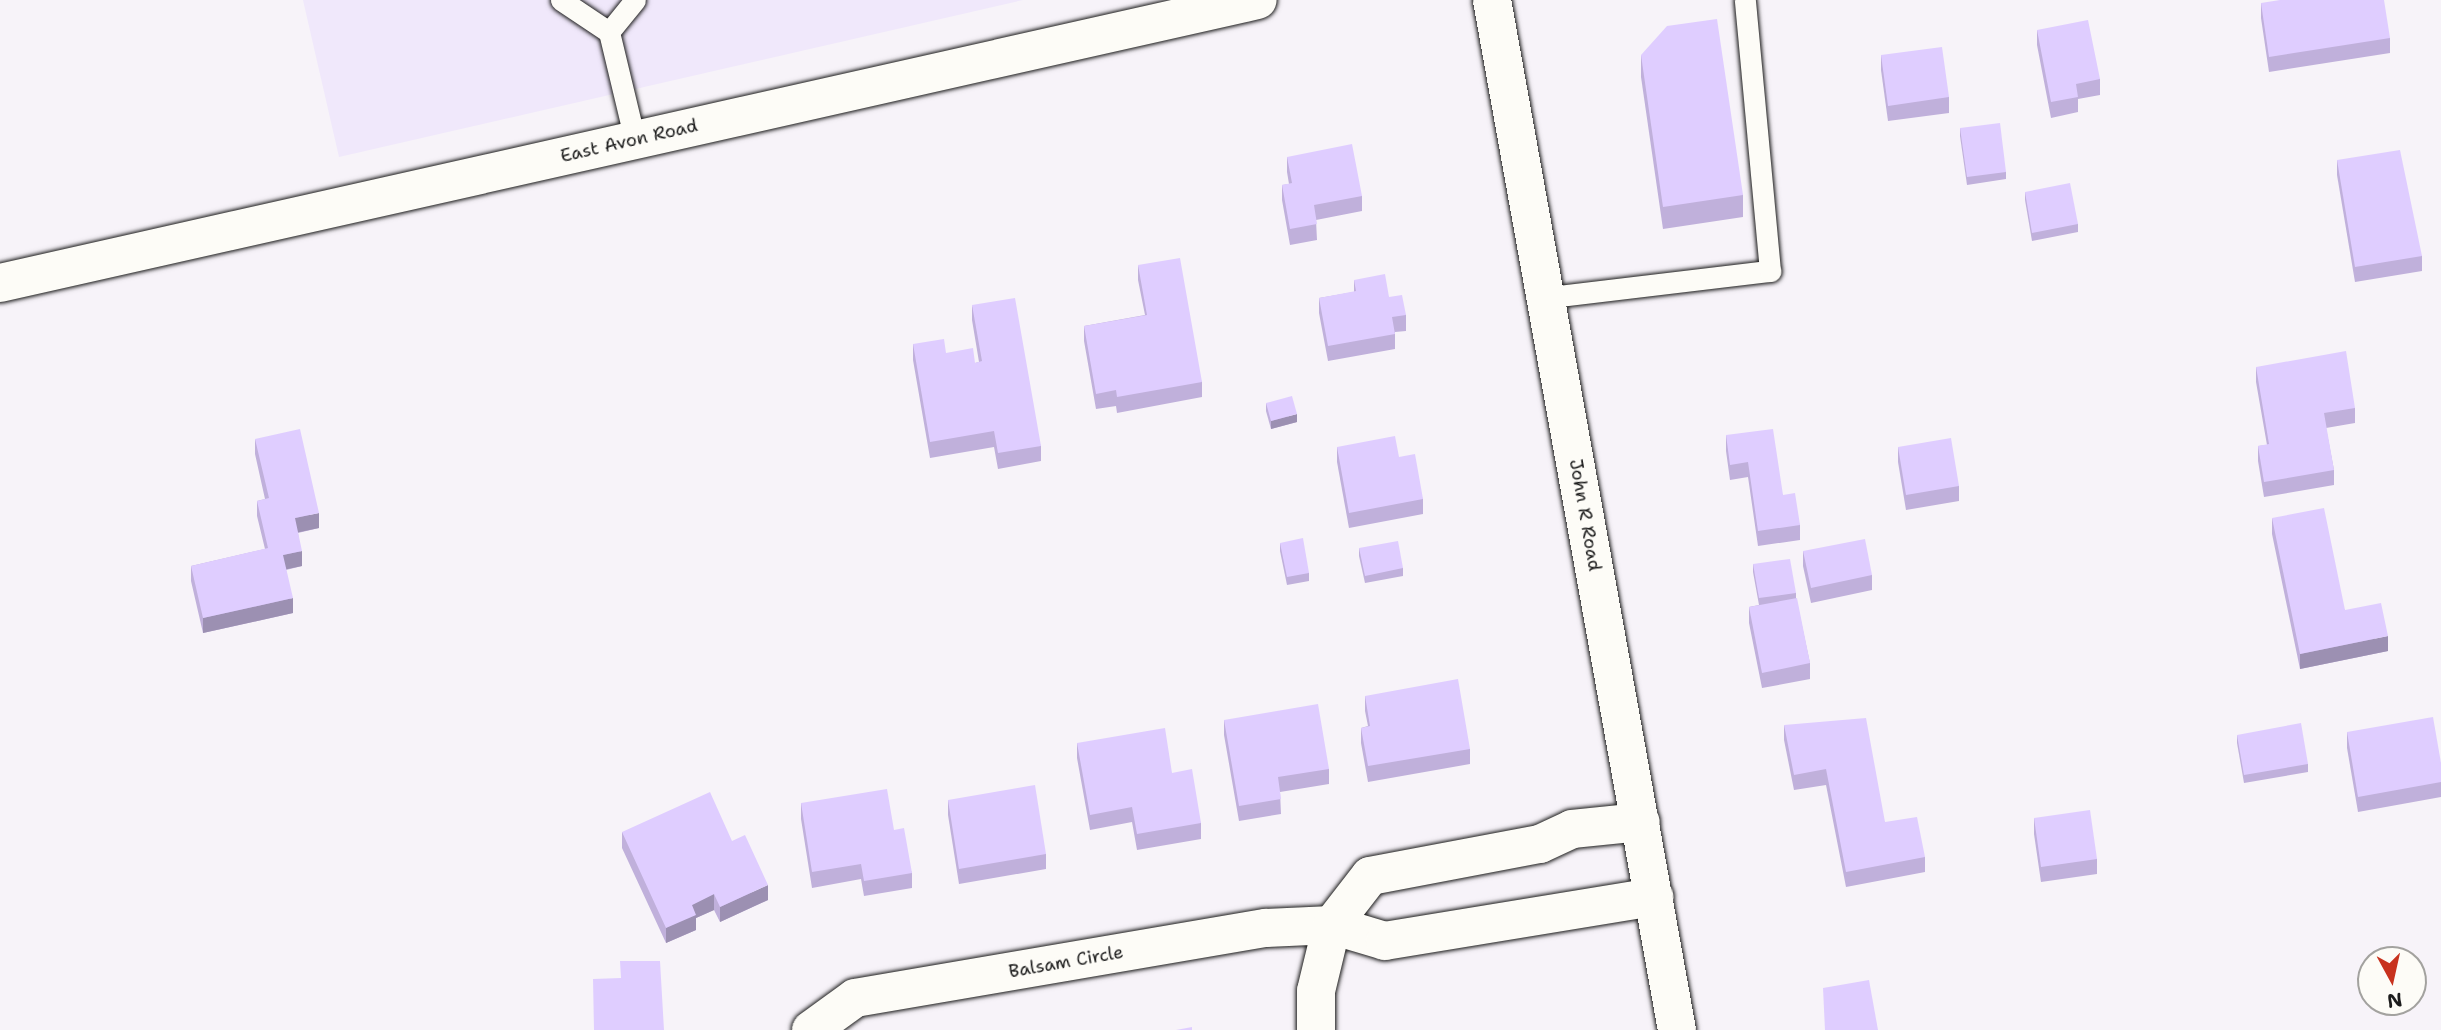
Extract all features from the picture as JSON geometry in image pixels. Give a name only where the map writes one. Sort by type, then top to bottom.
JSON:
[{"type":"street","name":"East Avon Road","points":[[0,283],[1258,0]]},
{"type":"street","name":"John R Road","points":[[1492,0],[1542,298],[1641,822],[1677,1030]]},
{"type":"street","points":[[1316,1030],[1317,991],[1332,925],[1370,876],[1540,844],[1572,829],[1641,822]]},
{"type":"street","name":"Balsam Circle","points":[[811,1030],[855,998],[1266,928],[1332,925],[1385,941],[1654,897]]},
{"type":"lane","points":[[561,0],[609,32],[635,140]]},
{"type":"lane","points":[[609,32],[635,0]]},
{"type":"lane","points":[[1542,298],[1770,271],[1745,0]]},
{"type":"shaded area","points":[[303,0],[1023,0],[339,157]]},
{"type":"building","points":[[2280,0],[2384,0],[2390,38],[2269,57],[2261,3]]},
{"type":"building","points":[[1717,19],[1743,195],[1663,207],[1641,55],[1667,26]]},
{"type":"building","points":[[2088,20],[2100,79],[2076,84],[2078,97],[2051,102],[2037,30]]},
{"type":"building","points":[[1942,47],[1949,97],[1888,106],[1881,55]]},
{"type":"building","points":[[2000,123],[2006,172],[1967,177],[1960,128]]},
{"type":"building","points":[[1352,144],[1362,196],[1314,205],[1317,224],[1290,229],[1282,185],[1292,183],[1287,157]]},
{"type":"building","points":[[2400,150],[2422,256],[2355,267],[2337,160]]},
{"type":"building","points":[[2070,183],[2078,224],[2032,233],[2025,192]]},
{"type":"building","points":[[1180,258],[1202,382],[1117,397],[1116,390],[1096,394],[1084,326],[1147,315],[1138,265]]},
{"type":"building","points":[[1385,274],[1389,297],[1402,295],[1406,315],[1392,317],[1395,334],[1328,346],[1319,298],[1356,291],[1354,280]]},
{"type":"building","points":[[1015,298],[1041,446],[998,453],[994,431],[930,442],[913,344],[944,339],[946,353],[973,348],[975,363],[982,361],[972,305]]},
{"type":"building","points":[[2346,351],[2355,408],[2324,413],[2334,470],[2264,482],[2258,446],[2269,444],[2256,367]]},
{"type":"building","points":[[1292,396],[1297,414],[1271,421],[1266,403]]},
{"type":"building","points":[[300,429],[319,513],[295,518],[302,551],[283,555],[293,598],[203,618],[191,566],[268,548],[257,501],[269,498],[255,439]]},
{"type":"building","points":[[1773,429],[1783,495],[1795,493],[1800,525],[1758,531],[1748,462],[1730,465],[1726,435]]},
{"type":"building","points":[[1395,436],[1399,457],[1415,454],[1423,499],[1349,513],[1337,447]]},
{"type":"building","points":[[1951,438],[1959,486],[1906,495],[1898,447]]},
{"type":"building","points":[[2324,508],[2345,610],[2381,603],[2388,636],[2300,654],[2272,518]]},
{"type":"building","points":[[1303,538],[1309,573],[1287,577],[1280,543]]},
{"type":"building","points":[[1865,539],[1872,575],[1811,588],[1803,551]]},
{"type":"building","points":[[1398,541],[1403,568],[1365,576],[1359,548]]},
{"type":"building","points":[[1790,559],[1796,593],[1759,598],[1753,564]]},
{"type":"building","points":[[1797,598],[1810,663],[1762,673],[1749,607]]},
{"type":"building","points":[[1458,679],[1470,749],[1368,766],[1361,728],[1370,726],[1365,696]]},
{"type":"building","points":[[1318,704],[1329,769],[1278,777],[1281,799],[1239,806],[1224,720]]},
{"type":"building","points":[[2433,717],[2441,763],[2441,782],[2358,797],[2347,732]]},
{"type":"building","points":[[1866,718],[1885,822],[1917,817],[1925,857],[1846,872],[1826,769],[1794,775],[1784,725]]},
{"type":"building","points":[[2301,723],[2308,764],[2244,775],[2237,735]]},
{"type":"building","points":[[1165,728],[1172,773],[1192,769],[1201,823],[1137,834],[1132,807],[1090,815],[1077,743]]},
{"type":"building","points":[[1035,785],[1046,854],[959,869],[948,800]]},
{"type":"building","points":[[887,789],[894,830],[904,828],[912,873],[864,881],[861,864],[812,872],[801,803]]},
{"type":"building","points":[[710,792],[732,841],[745,835],[768,885],[720,907],[714,894],[692,905],[696,915],[666,928],[622,832]]},
{"type":"building","points":[[2090,810],[2097,859],[2041,867],[2034,818]]},
{"type":"building","points":[[620,961],[660,961],[664,1030],[594,1030],[593,979],[621,978]]},
{"type":"building","points":[[1869,980],[1878,1030],[1825,1030],[1823,988]]}]
